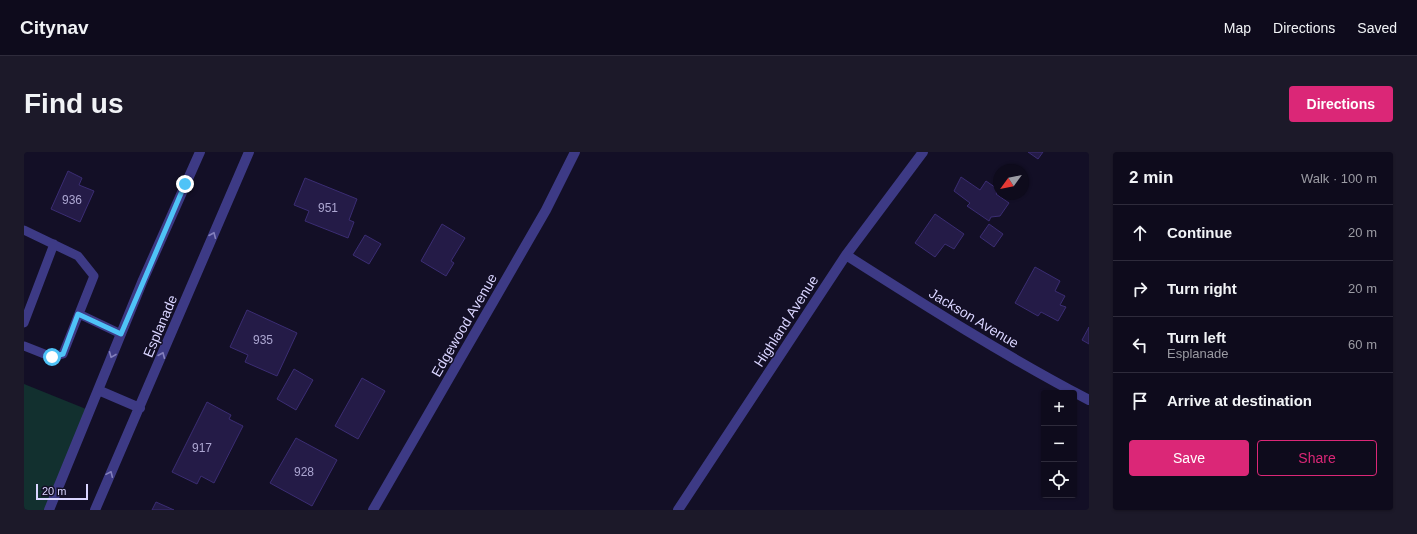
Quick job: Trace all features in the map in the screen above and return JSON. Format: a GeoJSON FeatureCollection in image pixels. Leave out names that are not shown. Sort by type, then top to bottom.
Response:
{"type":"FeatureCollection","features":[{"type":"Feature","properties":{"kind":"street"},"geometry":{"type":"LineString","coordinates":[[49,510],[121,334],[200,152]]}},
{"type":"Feature","properties":{"kind":"street","name":"Esplanade"},"geometry":{"type":"LineString","coordinates":[[95,510],[249,152]]}},
{"type":"Feature","properties":{"kind":"street","name":"Edgewood Avenue"},"geometry":{"type":"LineString","coordinates":[[373,510],[546,210],[575,152]]}},
{"type":"Feature","properties":{"kind":"street","name":"Highland Avenue"},"geometry":{"type":"LineString","coordinates":[[678,510],[846,255],[923,152]]}},
{"type":"Feature","properties":{"kind":"street","name":"Jackson Avenue"},"geometry":{"type":"LineString","coordinates":[[846,255],[985,342],[1041,375],[1089,400]]}},
{"type":"Feature","properties":{"kind":"street"},"geometry":{"type":"LineString","coordinates":[[98,390],[140,408]]}},
{"type":"Feature","properties":{"kind":"lane"},"geometry":{"type":"LineString","coordinates":[[24,230],[78,256],[94,276],[63,354],[52,357],[24,346]]}},
{"type":"Feature","properties":{"kind":"lane"},"geometry":{"type":"LineString","coordinates":[[24,323],[54,244]]}},
{"type":"Feature","properties":{"kind":"lane"},"geometry":{"type":"LineString","coordinates":[[78,314],[121,334]]}},
{"type":"Feature","properties":{"kind":"green space"},"geometry":{"type":"Polygon","coordinates":[[[24,384],[86,409],[45,510],[24,510],[24,384]]]}},
{"type":"Feature","properties":{"kind":"building"},"geometry":{"type":"Polygon","coordinates":[[[1028,152],[1043,152],[1038,159],[1028,152]]]}},
{"type":"Feature","properties":{"kind":"building"},"geometry":{"type":"Polygon","coordinates":[[[68,171],[82,178],[79,185],[94,191],[80,222],[51,209],[68,171]]]}},
{"type":"Feature","properties":{"kind":"building"},"geometry":{"type":"Polygon","coordinates":[[[961,177],[980,190],[986,181],[993,186],[993,200],[1005,200],[1009,203],[1000,216],[991,217],[989,221],[967,206],[970,203],[954,191],[961,177]]]}},
{"type":"Feature","properties":{"kind":"building"},"geometry":{"type":"Polygon","coordinates":[[[305,178],[357,199],[349,220],[354,222],[348,238],[305,221],[309,211],[294,205],[305,178]]]}},
{"type":"Feature","properties":{"kind":"building"},"geometry":{"type":"Polygon","coordinates":[[[935,214],[964,234],[954,249],[945,244],[935,257],[915,243],[935,214]]]}},
{"type":"Feature","properties":{"kind":"building"},"geometry":{"type":"Polygon","coordinates":[[[442,224],[465,238],[451,261],[454,263],[446,276],[421,261],[442,224]]]}},
{"type":"Feature","properties":{"kind":"building"},"geometry":{"type":"Polygon","coordinates":[[[989,224],[1003,234],[994,247],[980,237],[989,224]]]}},
{"type":"Feature","properties":{"kind":"building"},"geometry":{"type":"Polygon","coordinates":[[[365,235],[381,244],[369,264],[353,255],[365,235]]]}},
{"type":"Feature","properties":{"kind":"building"},"geometry":{"type":"Polygon","coordinates":[[[1035,267],[1060,281],[1055,291],[1065,296],[1060,305],[1066,307],[1058,321],[1041,312],[1038,316],[1015,303],[1035,267]]]}},
{"type":"Feature","properties":{"kind":"building"},"geometry":{"type":"Polygon","coordinates":[[[247,310],[297,333],[277,376],[245,362],[248,355],[230,347],[247,310]]]}},
{"type":"Feature","properties":{"kind":"building"},"geometry":{"type":"Polygon","coordinates":[[[1089,327],[1089,344],[1082,340],[1089,327]]]}},
{"type":"Feature","properties":{"kind":"building"},"geometry":{"type":"Polygon","coordinates":[[[294,369],[313,380],[296,410],[277,399],[294,369]]]}},
{"type":"Feature","properties":{"kind":"building"},"geometry":{"type":"Polygon","coordinates":[[[362,378],[385,391],[358,439],[335,426],[362,378]]]}},
{"type":"Feature","properties":{"kind":"building"},"geometry":{"type":"Polygon","coordinates":[[[207,402],[231,415],[229,419],[243,426],[214,483],[201,476],[197,484],[172,472],[207,402]]]}},
{"type":"Feature","properties":{"kind":"building"},"geometry":{"type":"Polygon","coordinates":[[[296,438],[337,460],[312,506],[270,483],[296,438]]]}},
{"type":"Feature","properties":{"kind":"building"},"geometry":{"type":"Polygon","coordinates":[[[156,502],[174,510],[152,510],[156,502]]]}},
{"type":"Feature","properties":{"kind":"route"},"geometry":{"type":"LineString","coordinates":[[52,357],[63,354],[78,314],[121,334],[185,184]]}}]}
